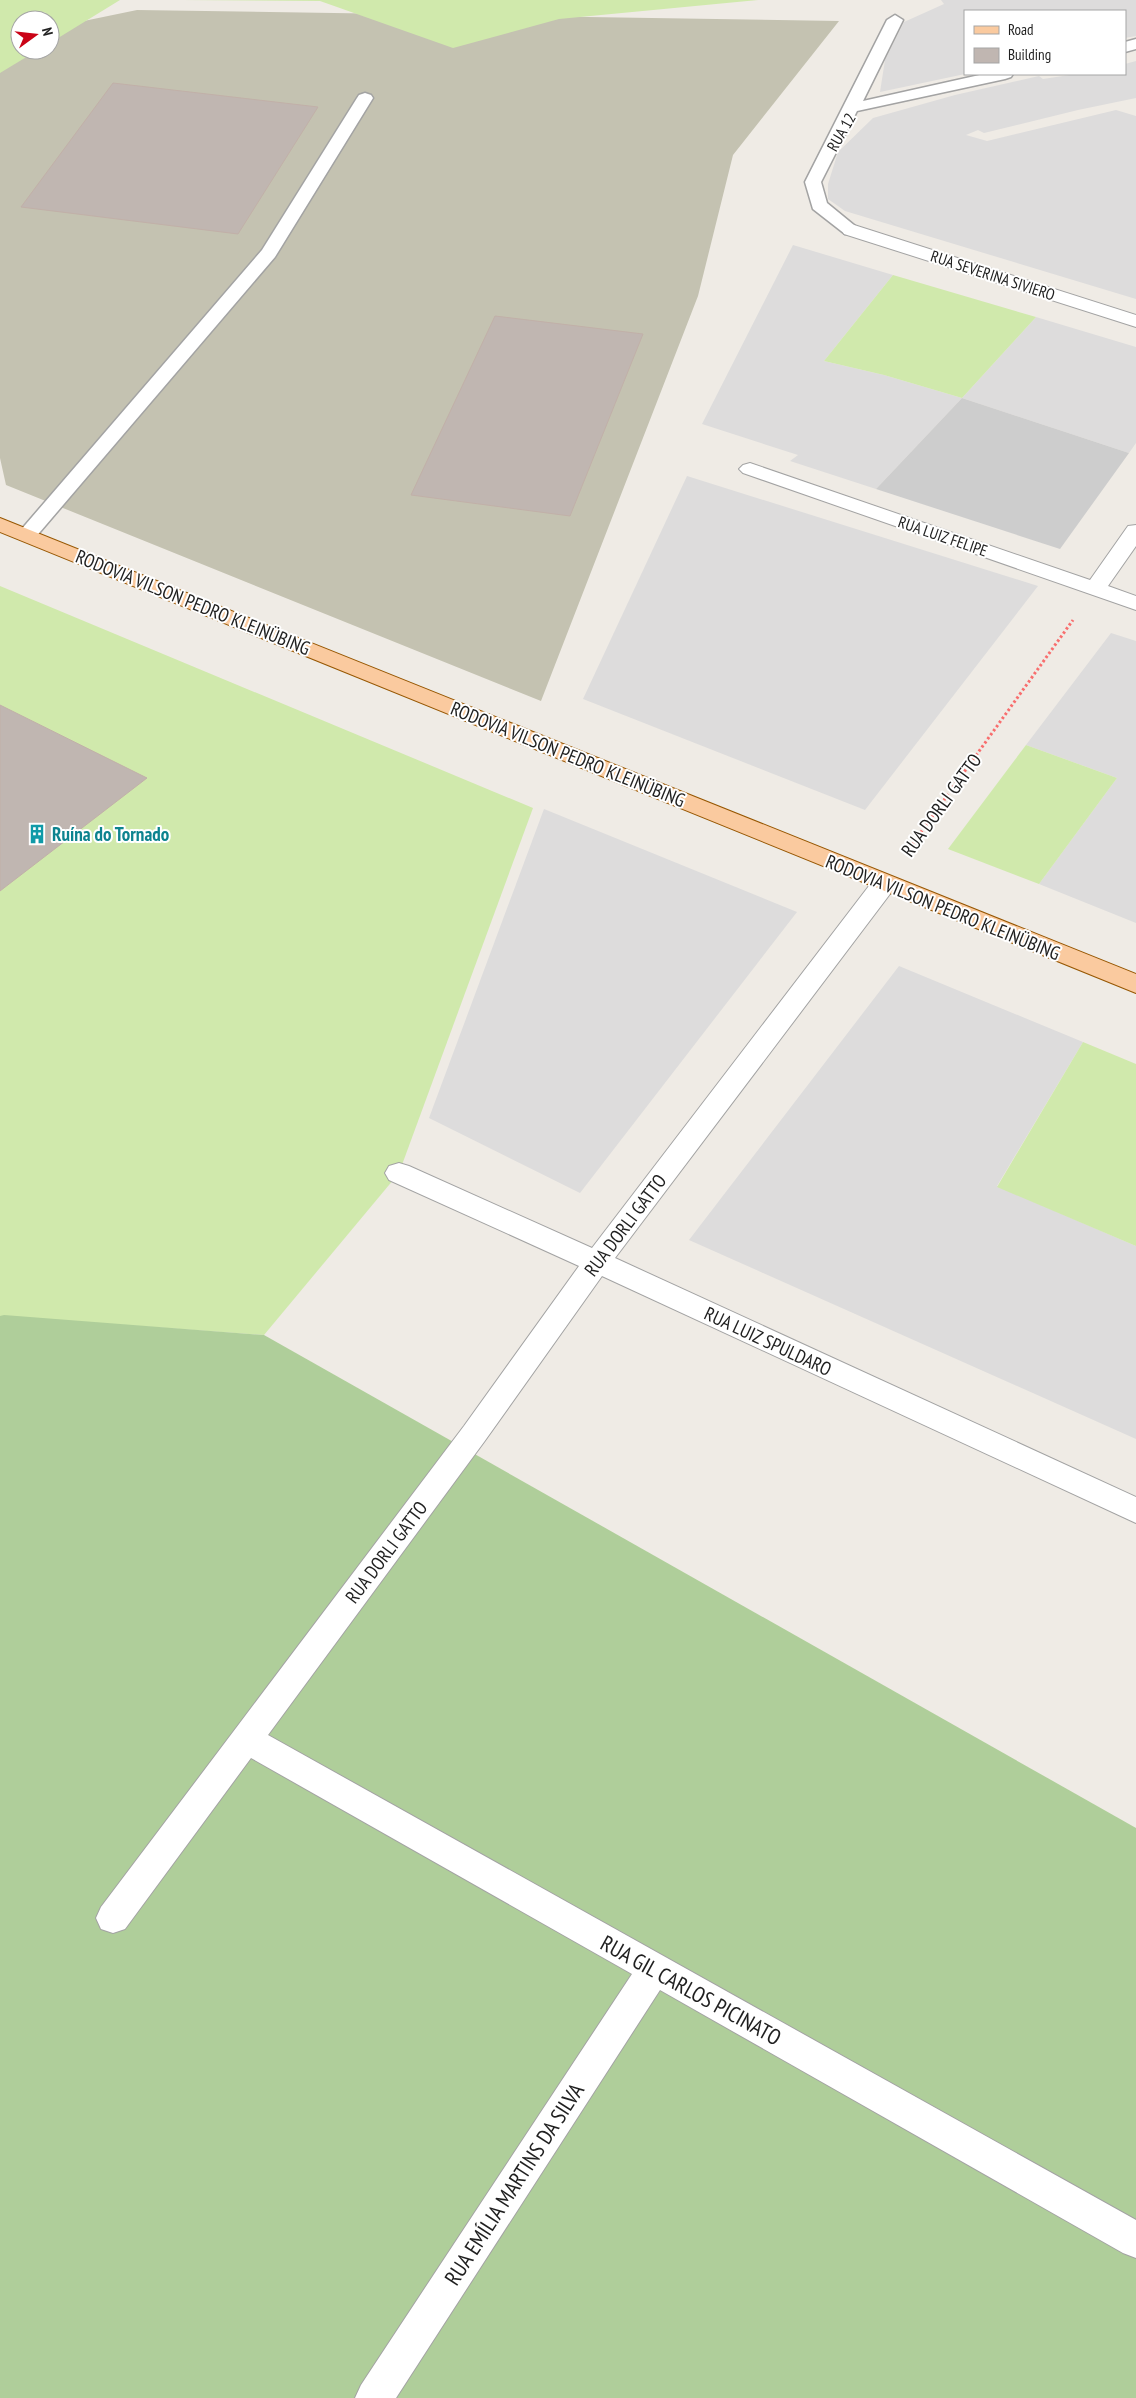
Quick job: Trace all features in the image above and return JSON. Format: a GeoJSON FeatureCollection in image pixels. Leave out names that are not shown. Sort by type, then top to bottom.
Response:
{"type":"FeatureCollection","features":[{"type":"Feature","properties":{"kind":"main road","name":"RODOVIA VILSON PEDRO KLEINÜBING"},"geometry":{"type":"LineString","coordinates":[[0,524],[884,884],[1136,984]]}},
{"type":"Feature","properties":{"kind":"street","name":"RUA SEVERINA SIVIERO"},"geometry":{"type":"LineString","coordinates":[[851,230],[1136,321]]}},
{"type":"Feature","properties":{"kind":"street","name":"RUA LUIZ FELIPE"},"geometry":{"type":"LineString","coordinates":[[750,469],[1136,603]]}},
{"type":"Feature","properties":{"kind":"street"},"geometry":{"type":"LineString","coordinates":[[1095,589],[1136,531]]}},
{"type":"Feature","properties":{"kind":"street","name":"RUA DORLI GATTO"},"geometry":{"type":"LineString","coordinates":[[113,1918],[474,1434],[597,1262],[884,884]]}},
{"type":"Feature","properties":{"kind":"street","name":"RUA LUIZ SPULDARO"},"geometry":{"type":"LineString","coordinates":[[399,1174],[597,1262],[1136,1511]]}},
{"type":"Feature","properties":{"kind":"street","name":"RUA GIL CARLOS PICINATO"},"geometry":{"type":"LineString","coordinates":[[246,1739],[1136,2240]]}},
{"type":"Feature","properties":{"kind":"street","name":"RUA EMÍLIA MARTINS DA SILVA"},"geometry":{"type":"LineString","coordinates":[[374,2398],[654,1970]]}},
{"type":"Feature","properties":{"kind":"lane"},"geometry":{"type":"LineString","coordinates":[[852,108],[895,20]]}},
{"type":"Feature","properties":{"kind":"lane","name":"RUA 12"},"geometry":{"type":"LineString","coordinates":[[851,230],[819,205],[813,182],[852,108],[1000,75]]}},
{"type":"Feature","properties":{"kind":"lane"},"geometry":{"type":"LineString","coordinates":[[27,535],[269,253],[365,98]]}},
{"type":"Feature","properties":{"kind":"path","name":"RUA DORLI GATTO"},"geometry":{"type":"LineString","coordinates":[[884,884],[1095,589]]}},
{"type":"Feature","properties":{"kind":"shaded area"},"geometry":{"type":"Polygon","coordinates":[[[941,0],[1136,0],[1136,36],[1126,38],[1126,10],[964,10],[964,74],[880,92],[885,60],[904,22],[944,4],[941,0]]]}},
{"type":"Feature","properties":{"kind":"shaded area"},"geometry":{"type":"Polygon","coordinates":[[[137,10],[839,21],[733,155],[698,296],[541,701],[6,485],[0,458],[0,39],[10,44],[10,60],[60,60],[60,26],[137,10]]]}},
{"type":"Feature","properties":{"kind":"shaded area"},"geometry":{"type":"Polygon","coordinates":[[[1136,61],[1136,98],[984,133],[978,130],[966,135],[987,141],[1116,110],[1136,116],[1136,299],[845,211],[828,199],[828,184],[838,152],[873,118],[955,95],[1039,76],[1043,79],[1069,75],[1126,75],[1126,64],[1136,61]]]}},
{"type":"Feature","properties":{"kind":"shaded area"},"geometry":{"type":"Polygon","coordinates":[[[793,245],[893,275],[824,361],[884,375],[962,398],[876,489],[790,461],[798,455],[702,424],[793,245]]]}},
{"type":"Feature","properties":{"kind":"shaded area"},"geometry":{"type":"Polygon","coordinates":[[[1036,317],[1136,347],[1136,443],[1129,453],[962,398],[1036,317]]]}},
{"type":"Feature","properties":{"kind":"shaded area"},"geometry":{"type":"Polygon","coordinates":[[[962,398],[1129,453],[1060,549],[876,489],[962,398]]]}},
{"type":"Feature","properties":{"kind":"shaded area"},"geometry":{"type":"Polygon","coordinates":[[[687,476],[1038,586],[865,810],[583,699],[687,476]]]}},
{"type":"Feature","properties":{"kind":"shaded area"},"geometry":{"type":"Polygon","coordinates":[[[1111,633],[1136,641],[1136,923],[1039,884],[1117,778],[1026,745],[1111,633]]]}},
{"type":"Feature","properties":{"kind":"shaded area"},"geometry":{"type":"Polygon","coordinates":[[[544,809],[797,912],[580,1193],[429,1118],[544,809]]]}},
{"type":"Feature","properties":{"kind":"shaded area"},"geometry":{"type":"Polygon","coordinates":[[[899,966],[1083,1042],[997,1186],[1136,1246],[1136,1439],[689,1240],[899,966]]]}},
{"type":"Feature","properties":{"kind":"green space"},"geometry":{"type":"Polygon","coordinates":[[[0,0],[120,0],[60,37],[60,10],[10,10],[10,60],[21,60],[0,73],[0,0]]]}},
{"type":"Feature","properties":{"kind":"green space"},"geometry":{"type":"Polygon","coordinates":[[[182,0],[758,0],[559,19],[453,48],[320,1],[182,0]]]}},
{"type":"Feature","properties":{"kind":"green space"},"geometry":{"type":"Polygon","coordinates":[[[893,275],[1036,317],[962,398],[884,375],[824,361],[893,275]]]}},
{"type":"Feature","properties":{"kind":"green space"},"geometry":{"type":"Polygon","coordinates":[[[0,586],[533,808],[399,1173],[264,1335],[0,1316],[0,586]]]}},
{"type":"Feature","properties":{"kind":"green space"},"geometry":{"type":"Polygon","coordinates":[[[1026,745],[1117,778],[1039,884],[948,849],[1026,745]]]}},
{"type":"Feature","properties":{"kind":"green space"},"geometry":{"type":"Polygon","coordinates":[[[1083,1042],[1136,1064],[1136,1246],[997,1187],[1083,1042]]]}},
{"type":"Feature","properties":{"kind":"green space"},"geometry":{"type":"Polygon","coordinates":[[[0,1316],[264,1335],[1136,1828],[1136,2398],[0,2398],[0,1316]]]}},
{"type":"Feature","properties":{"kind":"building"},"geometry":{"type":"Polygon","coordinates":[[[113,83],[318,107],[238,234],[21,207],[113,83]]]}},
{"type":"Feature","properties":{"kind":"building"},"geometry":{"type":"Polygon","coordinates":[[[495,316],[643,334],[570,516],[411,495],[495,316]]]}},
{"type":"Feature","properties":{"kind":"building","name":"Ruína do Tornado"},"geometry":{"type":"Polygon","coordinates":[[[0,705],[147,778],[0,891],[0,705]]]}},
{"type":"Feature","properties":{"kind":"place","name":"Ruína do Tornado"},"geometry":{"type":"Point","coordinates":[37,834]}}]}
